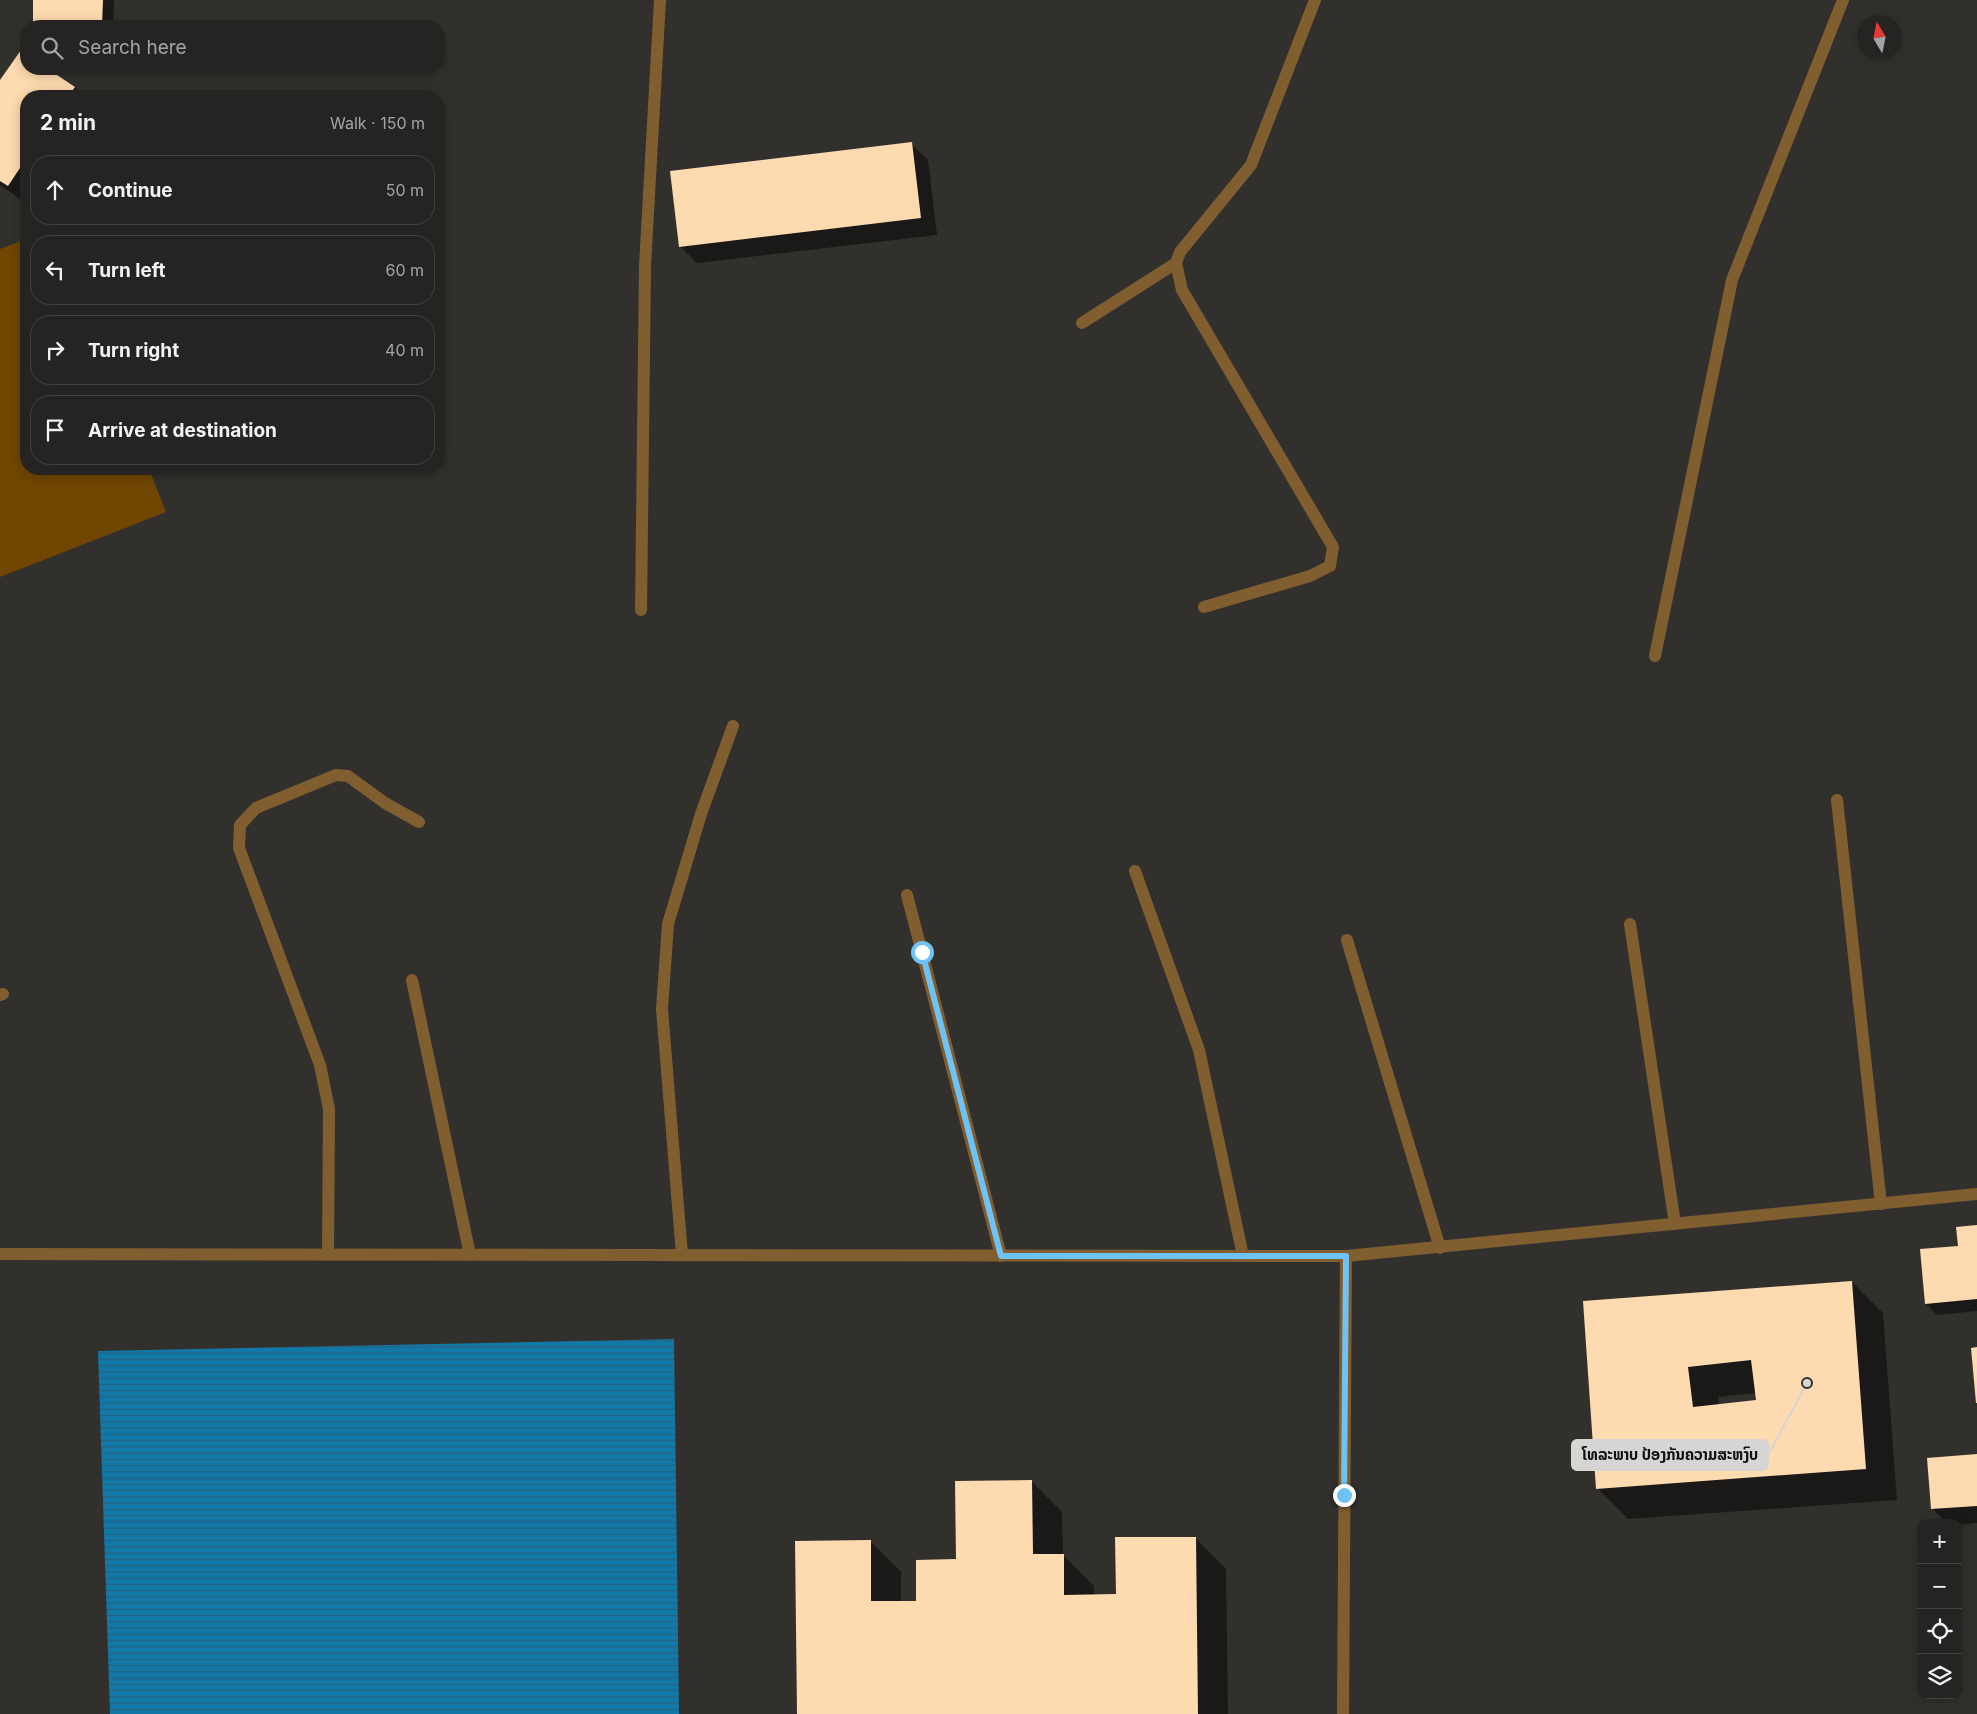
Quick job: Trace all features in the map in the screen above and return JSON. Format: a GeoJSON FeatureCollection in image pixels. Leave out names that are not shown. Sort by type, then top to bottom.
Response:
{"type":"FeatureCollection","features":[{"type":"Feature","properties":{"kind":"street"},"geometry":{"type":"LineString","coordinates":[[641,610],[645,266],[660,0]]}},
{"type":"Feature","properties":{"kind":"street"},"geometry":{"type":"LineString","coordinates":[[1204,607],[1310,576],[1330,566],[1333,547],[1182,290],[1176,264],[1180,252],[1252,165],[1315,0]]}},
{"type":"Feature","properties":{"kind":"street"},"geometry":{"type":"LineString","coordinates":[[1655,656],[1732,280],[1843,0]]}},
{"type":"Feature","properties":{"kind":"street"},"geometry":{"type":"LineString","coordinates":[[1082,323],[1176,264]]}},
{"type":"Feature","properties":{"kind":"street"},"geometry":{"type":"LineString","coordinates":[[682,1255],[662,1008],[668,924],[701,814],[733,726]]}},
{"type":"Feature","properties":{"kind":"street"},"geometry":{"type":"LineString","coordinates":[[328,1255],[329,1109],[320,1065],[239,848],[240,825],[256,808],[336,775],[348,776],[385,803],[419,822]]}},
{"type":"Feature","properties":{"kind":"street"},"geometry":{"type":"LineString","coordinates":[[1837,800],[1881,1204]]}},
{"type":"Feature","properties":{"kind":"street"},"geometry":{"type":"LineString","coordinates":[[1135,871],[1199,1050],[1243,1256]]}},
{"type":"Feature","properties":{"kind":"street"},"geometry":{"type":"LineString","coordinates":[[907,895],[1001,1256]]}},
{"type":"Feature","properties":{"kind":"street"},"geometry":{"type":"LineString","coordinates":[[1630,924],[1675,1224]]}},
{"type":"Feature","properties":{"kind":"street"},"geometry":{"type":"LineString","coordinates":[[1347,940],[1440,1248]]}},
{"type":"Feature","properties":{"kind":"street"},"geometry":{"type":"LineString","coordinates":[[412,980],[470,1255]]}},
{"type":"Feature","properties":{"kind":"street"},"geometry":{"type":"LineString","coordinates":[[0,1254],[1346,1256],[1977,1194]]}},
{"type":"Feature","properties":{"kind":"street"},"geometry":{"type":"LineString","coordinates":[[1343,1714],[1346,1256]]}},
{"type":"Feature","properties":{"kind":"shaded area"},"geometry":{"type":"Polygon","coordinates":[[[20,241],[20,475],[151,475],[166,512],[0,577],[0,249],[20,241]]]}},
{"type":"Feature","properties":{"kind":"water"},"geometry":{"type":"Polygon","coordinates":[[[674,1339],[679,1714],[110,1714],[98,1351],[674,1339]]]}},
{"type":"Feature","properties":{"kind":"building"},"geometry":{"type":"Polygon","coordinates":[[[33,0],[103,0],[102,20],[33,20],[33,0]]]}},
{"type":"Feature","properties":{"kind":"building"},"geometry":{"type":"Polygon","coordinates":[[[20,51],[20,75],[57,75],[75,87],[73,90],[20,90],[20,168],[8,186],[0,181],[0,80],[20,51]]]}},
{"type":"Feature","properties":{"kind":"building"},"geometry":{"type":"Polygon","coordinates":[[[912,142],[921,218],[679,247],[670,171],[912,142]]]}},
{"type":"Feature","properties":{"kind":"building"},"geometry":{"type":"Polygon","coordinates":[[[1977,1225],[1977,1299],[1925,1304],[1920,1249],[1958,1246],[1956,1227],[1977,1225]]]}},
{"type":"Feature","properties":{"kind":"building"},"geometry":{"type":"Polygon","coordinates":[[[1852,1281],[1866,1469],[1596,1489],[1583,1301],[1852,1281]],[[1751,1360],[1688,1367],[1693,1407],[1756,1400],[1751,1360]]]}},
{"type":"Feature","properties":{"kind":"building"},"geometry":{"type":"Polygon","coordinates":[[[1977,1347],[1977,1403],[1976,1403],[1971,1348],[1977,1347]]]}},
{"type":"Feature","properties":{"kind":"building"},"geometry":{"type":"Polygon","coordinates":[[[1977,1454],[1977,1506],[1931,1509],[1927,1458],[1977,1454]]]}},
{"type":"Feature","properties":{"kind":"building"},"geometry":{"type":"Polygon","coordinates":[[[1032,1480],[1033,1554],[1064,1554],[1064,1595],[1116,1594],[1115,1537],[1196,1537],[1198,1714],[797,1714],[795,1541],[871,1540],[871,1601],[916,1601],[916,1560],[956,1559],[955,1481],[1032,1480]]]}},
{"type":"Feature","properties":{"kind":"place","name":"ໂທລະພາບ ປ້ອງກັນຄວາມສະຫງົບ"},"geometry":{"type":"Point","coordinates":[1807,1383]}},
{"type":"Feature","properties":{"kind":"route"},"geometry":{"type":"LineString","coordinates":[[922,952],[1001,1256],[1346,1256],[1344,1495]]}}]}
